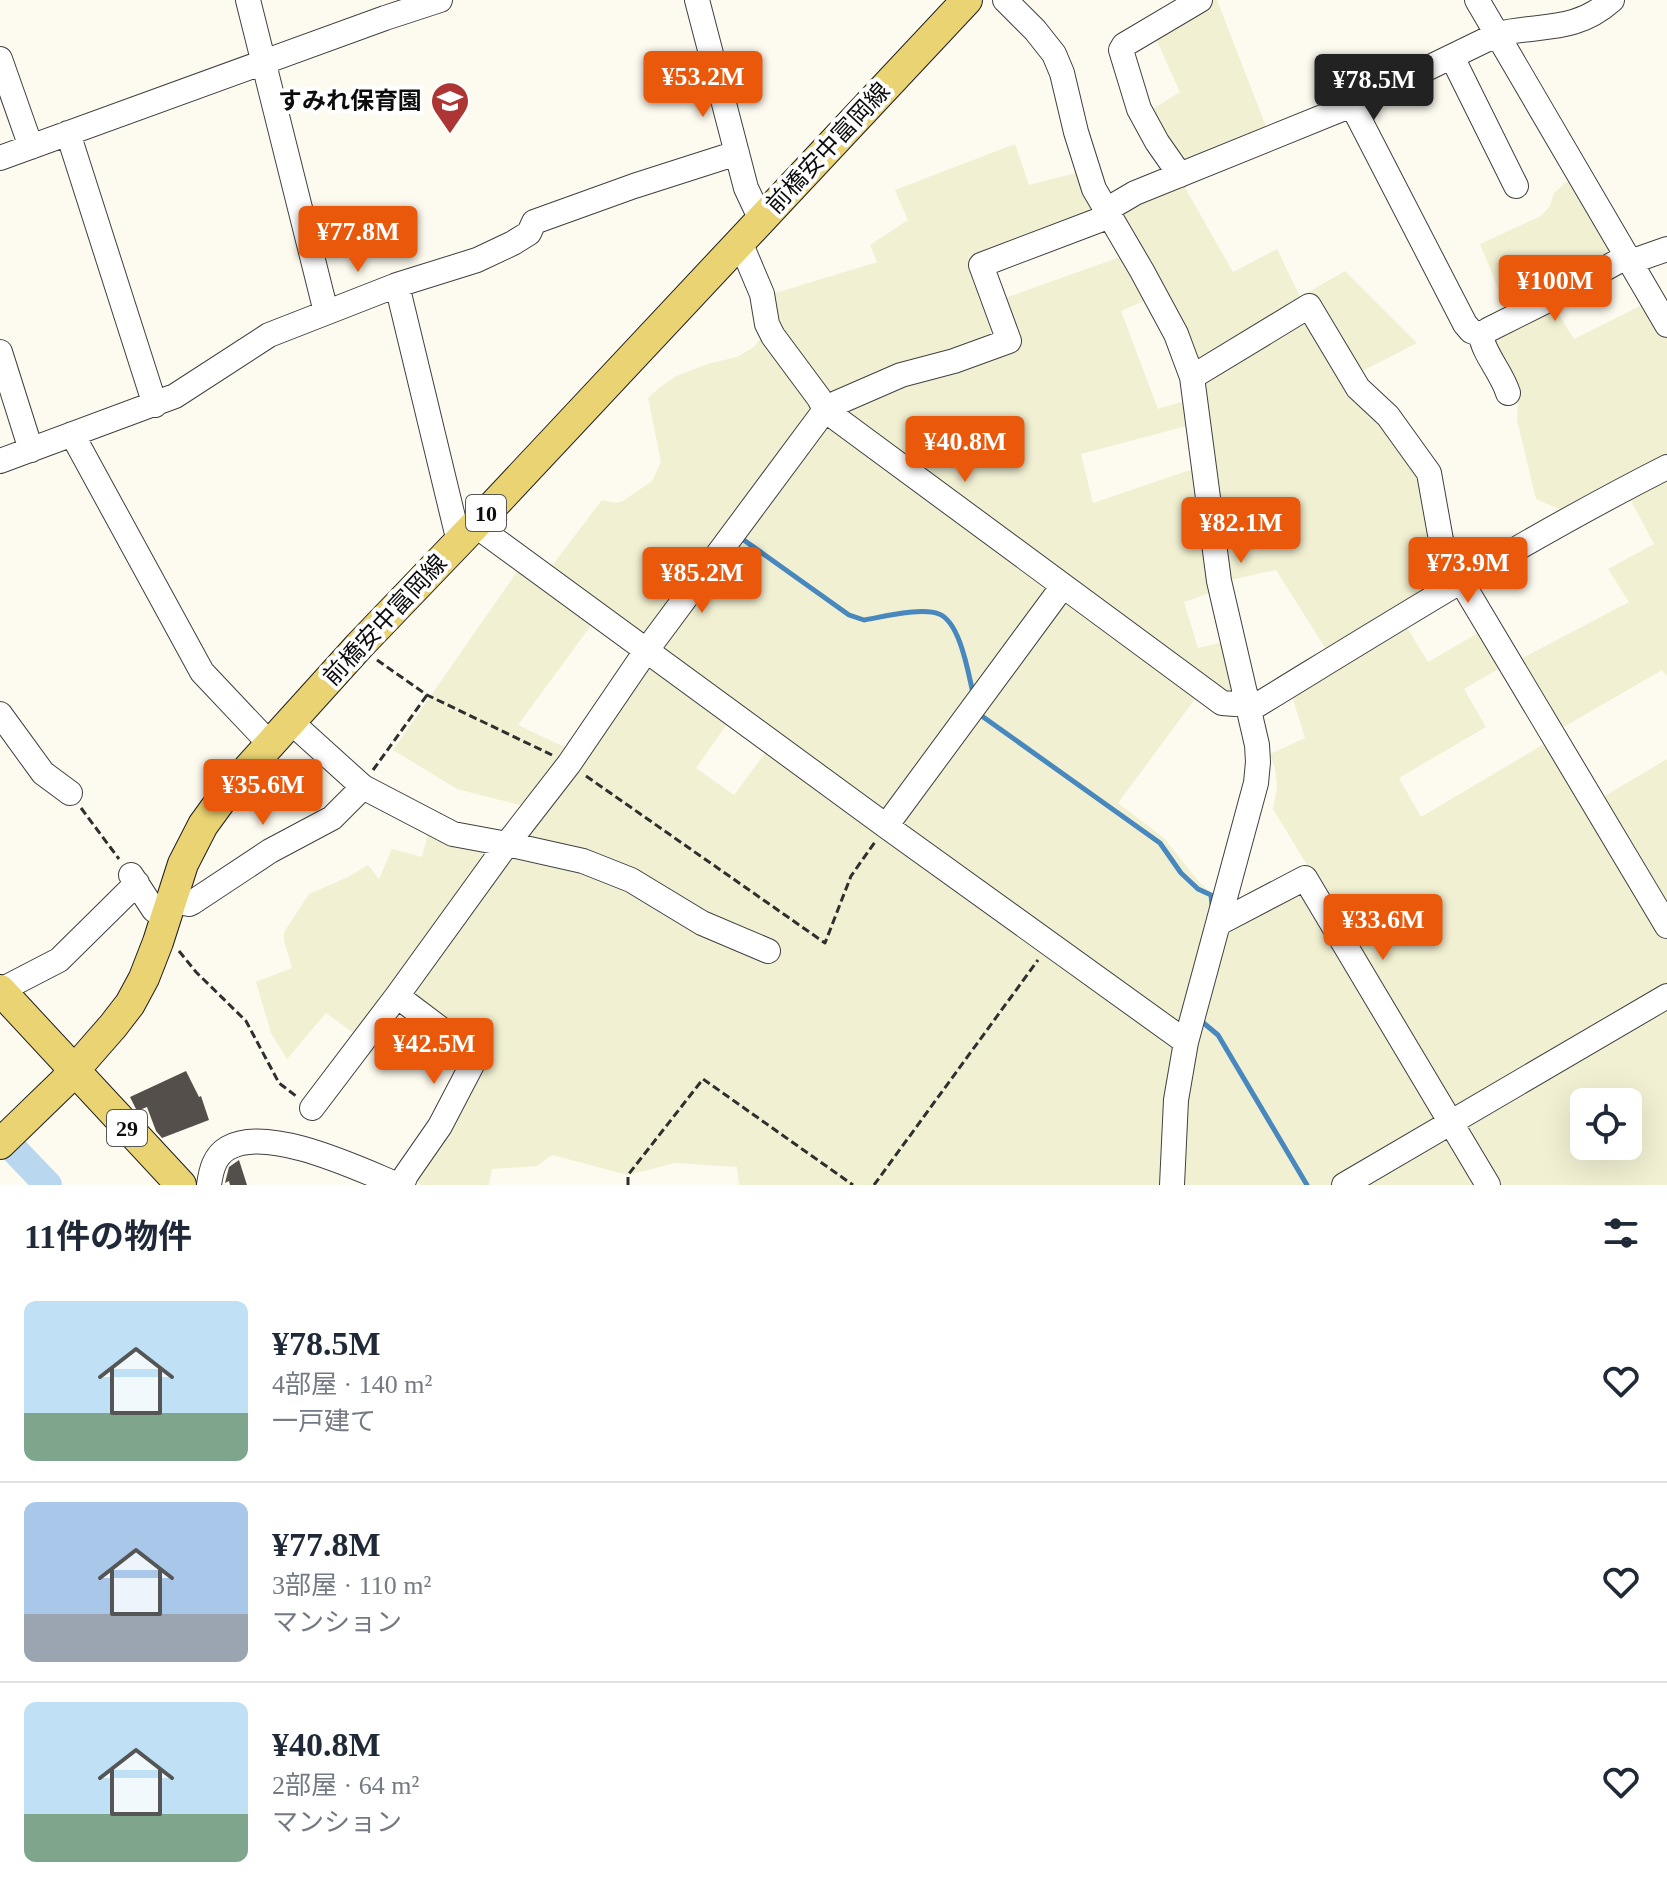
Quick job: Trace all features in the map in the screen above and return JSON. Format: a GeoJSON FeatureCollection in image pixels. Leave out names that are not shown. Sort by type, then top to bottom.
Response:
{"type":"FeatureCollection","features":[{"type":"Feature","properties":{"kind":"main road","name":"前橋安中富岡線"},"geometry":{"type":"LineString","coordinates":[[0,1144],[68,1076],[130,1004],[169,921],[183,864],[203,825],[227,792],[359,646],[967,0]]}},
{"type":"Feature","properties":{"kind":"main road"},"geometry":{"type":"LineString","coordinates":[[0,990],[68,1076]]}},
{"type":"Feature","properties":{"kind":"main road","name":"29"},"geometry":{"type":"LineString","coordinates":[[68,1076],[181,1185]]}},
{"type":"Feature","properties":{"kind":"street"},"geometry":{"type":"LineString","coordinates":[[248,0],[326,312]]}},
{"type":"Feature","properties":{"kind":"street"},"geometry":{"type":"LineString","coordinates":[[0,158],[440,0]]}},
{"type":"Feature","properties":{"kind":"street"},"geometry":{"type":"LineString","coordinates":[[697,0],[746,188],[761,220]]}},
{"type":"Feature","properties":{"kind":"street"},"geometry":{"type":"LineString","coordinates":[[1005,0],[1054,54],[1094,189],[1176,334],[1192,377],[1219,581],[1257,745],[1256,783],[1186,1042],[1176,1100],[1172,1185]]}},
{"type":"Feature","properties":{"kind":"street"},"geometry":{"type":"LineString","coordinates":[[1180,175],[1139,109],[1121,50],[1124,45],[1200,0]]}},
{"type":"Feature","properties":{"kind":"street"},"geometry":{"type":"LineString","coordinates":[[1477,0],[1667,325]]}},
{"type":"Feature","properties":{"kind":"street"},"geometry":{"type":"LineString","coordinates":[[312,1108],[569,764],[646,651],[825,410],[901,375],[954,361],[1009,341],[981,265],[1108,213],[1135,193],[1352,105],[1498,34],[1568,24],[1603,8],[1612,0]]}},
{"type":"Feature","properties":{"kind":"street"},"geometry":{"type":"LineString","coordinates":[[1452,57],[1516,186]]}},
{"type":"Feature","properties":{"kind":"street"},"geometry":{"type":"LineString","coordinates":[[0,59],[31,147]]}},
{"type":"Feature","properties":{"kind":"street"},"geometry":{"type":"LineString","coordinates":[[1352,105],[1465,324],[1481,335]]}},
{"type":"Feature","properties":{"kind":"street"},"geometry":{"type":"LineString","coordinates":[[68,133],[155,405]]}},
{"type":"Feature","properties":{"kind":"street"},"geometry":{"type":"LineString","coordinates":[[0,461],[155,405],[175,396],[269,335],[397,285],[477,260],[529,233],[534,222],[737,153]]}},
{"type":"Feature","properties":{"kind":"street"},"geometry":{"type":"LineString","coordinates":[[740,242],[762,294],[767,324],[773,336],[825,410],[1222,703],[1248,703],[1569,518],[1667,467]]}},
{"type":"Feature","properties":{"kind":"street"},"geometry":{"type":"LineString","coordinates":[[1481,335],[1628,259],[1667,249]]}},
{"type":"Feature","properties":{"kind":"street"},"geometry":{"type":"LineString","coordinates":[[397,285],[467,533],[646,651],[1186,1042]]}},
{"type":"Feature","properties":{"kind":"street"},"geometry":{"type":"LineString","coordinates":[[1192,377],[1309,306],[1358,388],[1388,416],[1429,473],[1441,540],[1461,581],[1667,926]]}},
{"type":"Feature","properties":{"kind":"street"},"geometry":{"type":"LineString","coordinates":[[1481,335],[1482,343],[1503,378],[1508,393]]}},
{"type":"Feature","properties":{"kind":"street"},"geometry":{"type":"LineString","coordinates":[[0,352],[31,450]]}},
{"type":"Feature","properties":{"kind":"street"},"geometry":{"type":"LineString","coordinates":[[72,434],[202,672],[270,744]]}},
{"type":"Feature","properties":{"kind":"street"},"geometry":{"type":"LineString","coordinates":[[886,826],[1063,586]]}},
{"type":"Feature","properties":{"kind":"street"},"geometry":{"type":"LineString","coordinates":[[0,714],[43,773],[70,793]]}},
{"type":"Feature","properties":{"kind":"street"},"geometry":{"type":"LineString","coordinates":[[291,722],[363,787],[453,834],[583,861],[631,880],[702,923],[768,951]]}},
{"type":"Feature","properties":{"kind":"street"},"geometry":{"type":"LineString","coordinates":[[0,990],[59,960],[134,879],[154,910],[169,921],[189,904],[270,851],[332,818],[363,787]]}},
{"type":"Feature","properties":{"kind":"street"},"geometry":{"type":"LineString","coordinates":[[1219,923],[1305,878],[1488,1185]]}},
{"type":"Feature","properties":{"kind":"street"},"geometry":{"type":"LineString","coordinates":[[209,1185],[216,1160],[226,1149],[256,1140],[321,1154],[400,1185],[440,1126],[475,1059],[474,1054],[397,996]]}},
{"type":"Feature","properties":{"kind":"street"},"geometry":{"type":"LineString","coordinates":[[1344,1185],[1667,996]]}},
{"type":"Feature","properties":{"kind":"path"},"geometry":{"type":"LineString","coordinates":[[359,646],[427,695],[569,764],[825,943],[851,876],[886,826]]}},
{"type":"Feature","properties":{"kind":"path"},"geometry":{"type":"LineString","coordinates":[[363,787],[427,695]]}},
{"type":"Feature","properties":{"kind":"path"},"geometry":{"type":"LineString","coordinates":[[70,793],[134,879]]}},
{"type":"Feature","properties":{"kind":"path"},"geometry":{"type":"LineString","coordinates":[[169,921],[181,953],[246,1021],[279,1083],[312,1108]]}},
{"type":"Feature","properties":{"kind":"path"},"geometry":{"type":"LineString","coordinates":[[874,1185],[1050,944]]}},
{"type":"Feature","properties":{"kind":"path"},"geometry":{"type":"LineString","coordinates":[[628,1185],[628,1175],[703,1079],[853,1185]]}},
{"type":"Feature","properties":{"kind":"green space"},"geometry":{"type":"Polygon","coordinates":[[[1210,0],[1217,0],[1267,129],[1188,162],[1173,158],[1149,111],[1180,92],[1154,35],[1210,0]]]}},
{"type":"Feature","properties":{"kind":"green space"},"geometry":{"type":"Polygon","coordinates":[[[1015,144],[1029,185],[1080,172],[1099,215],[977,261],[991,303],[1123,256],[1151,298],[1121,311],[1158,409],[1191,399],[1194,424],[1081,454],[1093,503],[1199,467],[1216,591],[1184,602],[1198,648],[1227,641],[1241,697],[1198,695],[1118,803],[1164,838],[1200,883],[1218,899],[1184,1023],[1175,1027],[547,572],[602,500],[623,501],[652,481],[661,462],[648,398],[676,376],[737,357],[754,347],[763,335],[769,295],[877,262],[870,245],[908,220],[895,190],[1015,144]]]}},
{"type":"Feature","properties":{"kind":"green space"},"geometry":{"type":"Polygon","coordinates":[[[1575,177],[1613,246],[1607,262],[1508,313],[1480,244],[1541,216],[1550,206],[1554,193],[1575,177]]]}},
{"type":"Feature","properties":{"kind":"green space"},"geometry":{"type":"Polygon","coordinates":[[[1180,179],[1233,272],[1277,249],[1300,297],[1345,271],[1417,343],[1351,377],[1429,473],[1451,572],[1399,614],[1428,662],[1485,629],[1507,664],[1464,689],[1486,727],[1399,778],[1421,817],[1549,741],[1588,806],[1667,759],[1667,1185],[1179,1185],[1182,1100],[1221,929],[1318,883],[1273,809],[1277,788],[1270,754],[1305,738],[1291,693],[1329,654],[1276,570],[1225,581],[1193,362],[1115,213],[1180,179]]]}},
{"type":"Feature","properties":{"kind":"green space"},"geometry":{"type":"Polygon","coordinates":[[[1551,302],[1574,339],[1646,303],[1667,338],[1667,676],[1662,670],[1555,732],[1515,662],[1629,602],[1608,569],[1654,544],[1621,482],[1565,512],[1536,499],[1517,420],[1518,398],[1491,334],[1551,302]]]}},
{"type":"Feature","properties":{"kind":"green space"},"geometry":{"type":"Polygon","coordinates":[[[521,566],[595,620],[518,725],[579,754],[651,663],[730,720],[696,768],[734,795],[768,749],[1173,1044],[1178,1054],[1170,1185],[739,1185],[737,1167],[675,1163],[628,1175],[552,1155],[537,1166],[492,1169],[489,1185],[422,1185],[409,1180],[485,1056],[396,988],[359,1037],[326,1013],[287,1059],[271,1033],[256,982],[292,968],[284,932],[309,894],[368,865],[379,879],[392,849],[422,857],[430,825],[509,849],[536,809],[457,789],[393,750],[521,566]]]}},
{"type":"Feature","properties":{"kind":"building"},"geometry":{"type":"Polygon","coordinates":[[[186,1071],[201,1096],[209,1120],[162,1138],[147,1107],[137,1111],[130,1097],[186,1071]]]}},
{"type":"Feature","properties":{"kind":"building"},"geometry":{"type":"Polygon","coordinates":[[[239,1160],[247,1185],[225,1183],[229,1167],[239,1160]]]}},
{"type":"Feature","properties":{"kind":"waterway"},"geometry":{"type":"LineString","coordinates":[[741,538],[849,615],[864,620],[902,613],[939,614],[958,637],[973,693]]}},
{"type":"Feature","properties":{"kind":"waterway"},"geometry":{"type":"LineString","coordinates":[[979,714],[1160,843],[1181,873],[1198,889],[1211,895],[1212,905]]}},
{"type":"Feature","properties":{"kind":"waterway"},"geometry":{"type":"LineString","coordinates":[[1200,1020],[1218,1035],[1307,1185]]}},
{"type":"Feature","properties":{"kind":"waterway"},"geometry":{"type":"LineString","coordinates":[[0,1135],[48,1185]]}},
{"type":"Feature","properties":{"kind":"place","name":"すみれ保育園"},"geometry":{"type":"Point","coordinates":[450,135]}}]}
